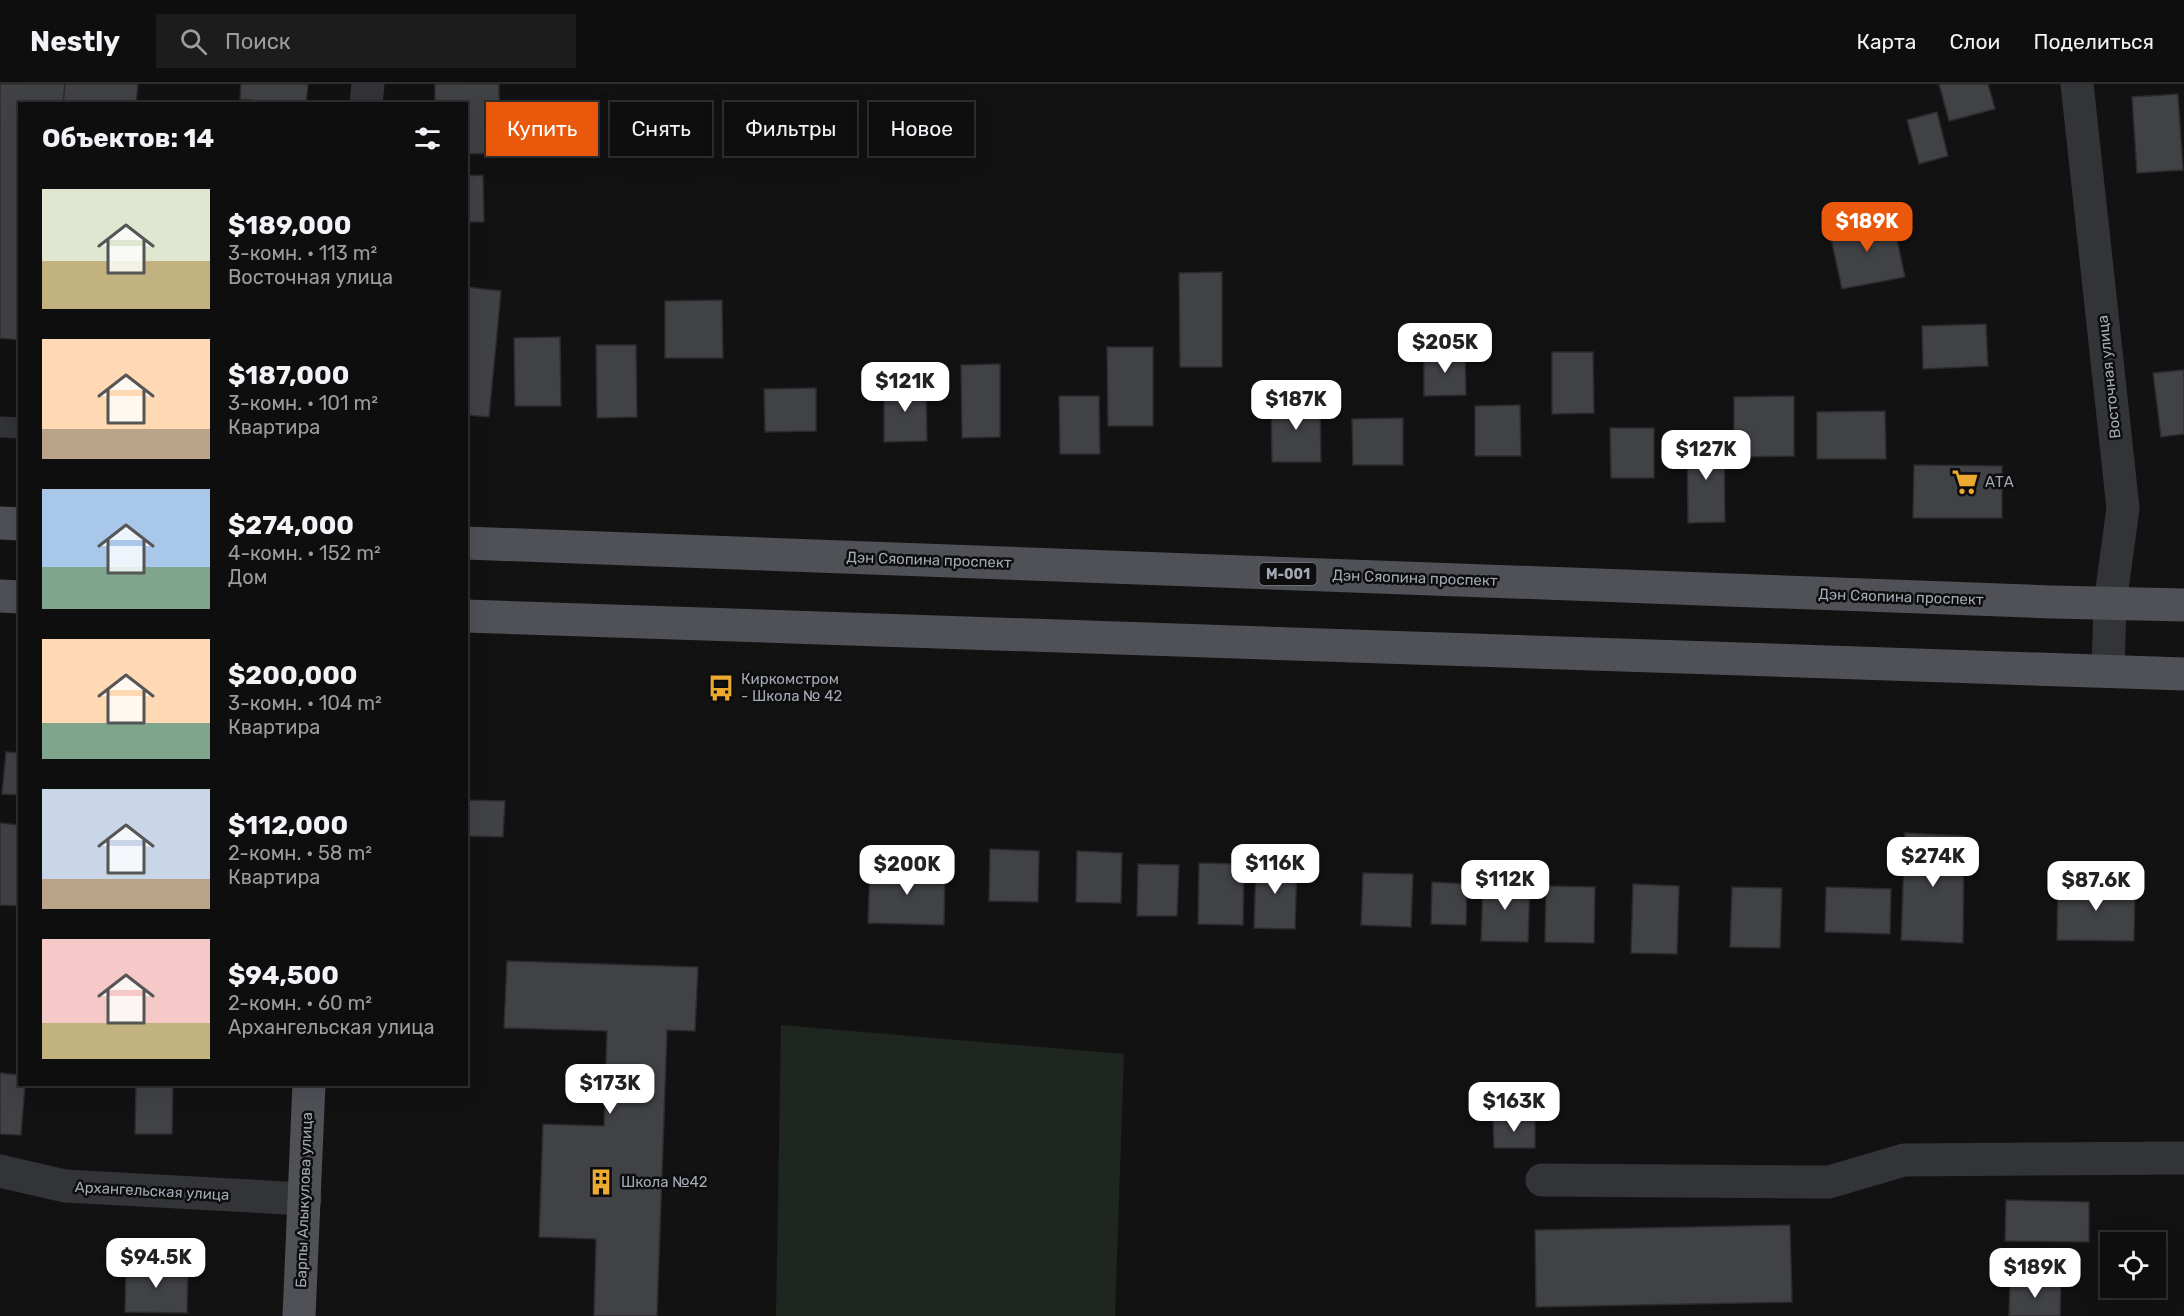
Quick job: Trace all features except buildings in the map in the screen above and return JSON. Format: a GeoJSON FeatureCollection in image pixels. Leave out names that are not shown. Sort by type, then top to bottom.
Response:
{"type":"FeatureCollection","features":[{"type":"Feature","properties":{"kind":"main road"},"geometry":{"type":"LineString","coordinates":[[0,523],[18,524]]}},
{"type":"Feature","properties":{"kind":"main road","name":"Дэн Сяопина проспект"},"geometry":{"type":"LineString","coordinates":[[468,543],[2184,605]]}},
{"type":"Feature","properties":{"kind":"main road"},"geometry":{"type":"LineString","coordinates":[[0,596],[18,597]]}},
{"type":"Feature","properties":{"kind":"main road"},"geometry":{"type":"LineString","coordinates":[[468,616],[2184,674]]}},
{"type":"Feature","properties":{"kind":"main road","name":"Барпы Алыкулова улица"},"geometry":{"type":"LineString","coordinates":[[299,1316],[309,1086]]}},
{"type":"Feature","properties":{"kind":"street"},"geometry":{"type":"LineString","coordinates":[[366,102],[368,84]]}},
{"type":"Feature","properties":{"kind":"street","name":"Восточная улица"},"geometry":{"type":"LineString","coordinates":[[2077,84],[2123,508],[2109,604],[2108,670]]}},
{"type":"Feature","properties":{"kind":"street"},"geometry":{"type":"LineString","coordinates":[[2184,605],[2184,611]]}},
{"type":"Feature","properties":{"kind":"street"},"geometry":{"type":"LineString","coordinates":[[1542,1180],[1829,1182],[1904,1160],[2184,1158]]}},
{"type":"Feature","properties":{"kind":"street","name":"Архангельская улица"},"geometry":{"type":"LineString","coordinates":[[0,1171],[65,1186],[305,1199]]}},
{"type":"Feature","properties":{"kind":"lane"},"geometry":{"type":"LineString","coordinates":[[0,427],[18,428]]}},
{"type":"Feature","properties":{"kind":"shaded area"},"geometry":{"type":"Polygon","coordinates":[[[781,1025],[1124,1054],[1115,1316],[776,1316],[781,1025]]]}},
{"type":"Feature","properties":{"kind":"place","name":"АТА"},"geometry":{"type":"Point","coordinates":[1965,482]}},
{"type":"Feature","properties":{"kind":"place","name":"Киркомстром - Школа № 42"},"geometry":{"type":"Point","coordinates":[721,688]}},
{"type":"Feature","properties":{"kind":"place","name":"Школа №42"},"geometry":{"type":"Point","coordinates":[601,1182]}}]}
